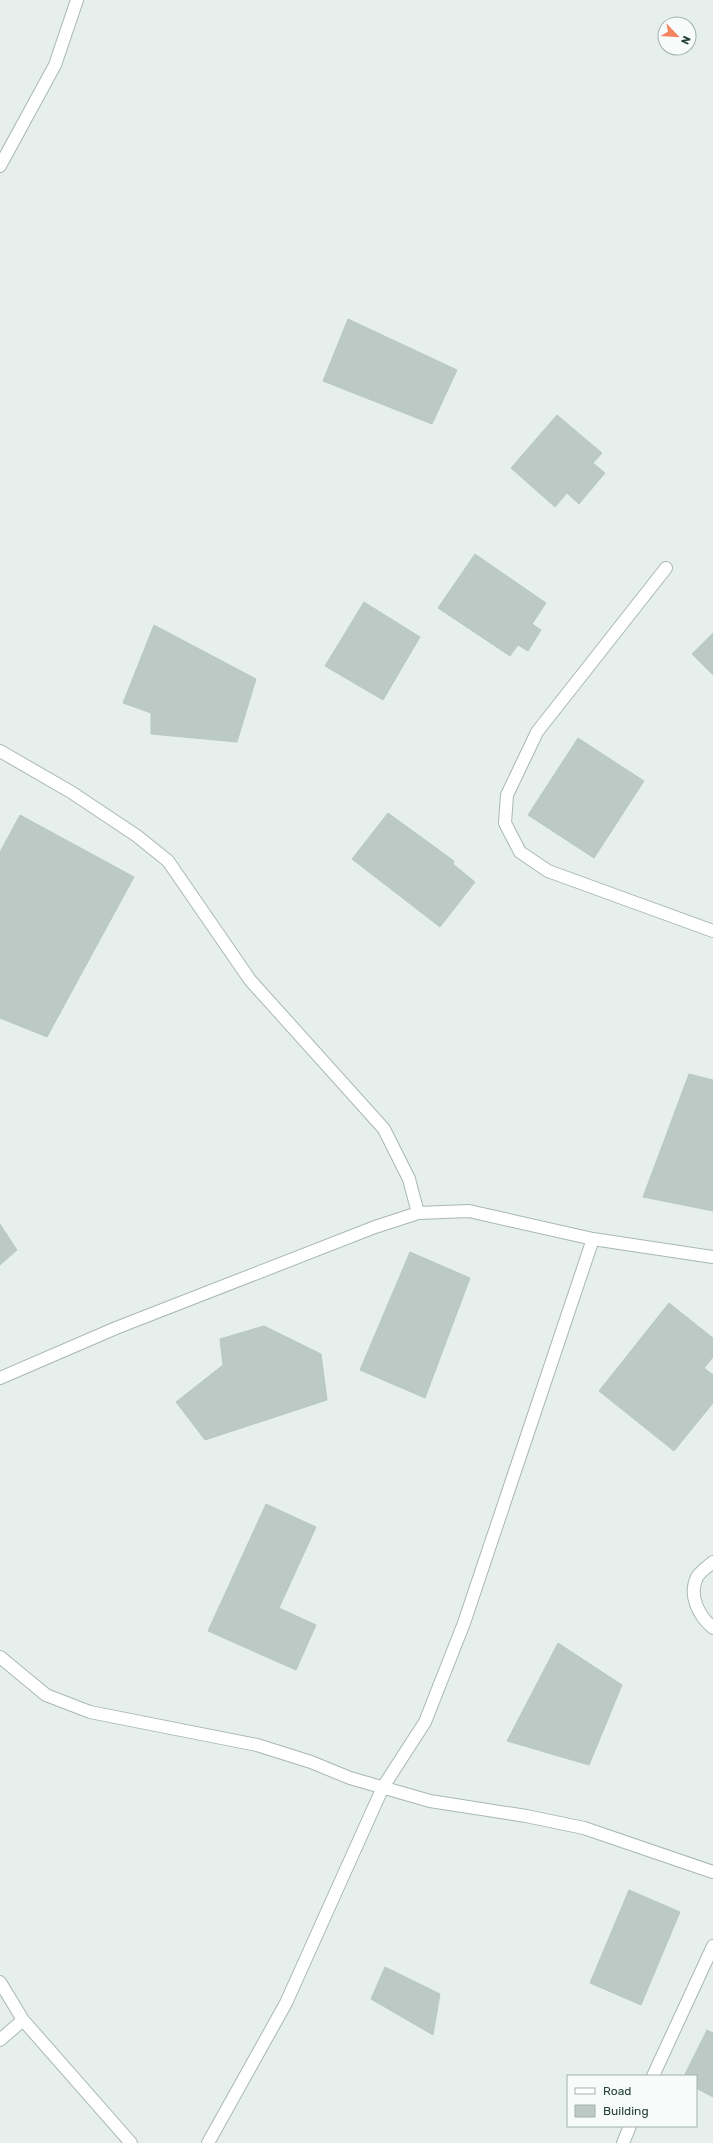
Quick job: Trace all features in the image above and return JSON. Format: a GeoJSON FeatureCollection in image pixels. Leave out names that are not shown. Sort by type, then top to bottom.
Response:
{"type":"FeatureCollection","features":[{"type":"Feature","properties":{"kind":"street"},"geometry":{"type":"LineString","coordinates":[[0,166],[54,65],[77,0]]}},
{"type":"Feature","properties":{"kind":"street"},"geometry":{"type":"LineString","coordinates":[[666,568],[537,732],[507,795],[505,823],[520,852],[548,871],[713,931]]}},
{"type":"Feature","properties":{"kind":"street"},"geometry":{"type":"LineString","coordinates":[[0,751],[71,792],[137,836],[168,861],[250,980],[384,1129],[409,1179],[418,1213]]}},
{"type":"Feature","properties":{"kind":"street"},"geometry":{"type":"LineString","coordinates":[[0,1378],[116,1328],[375,1227],[418,1213],[469,1211],[593,1239],[713,1257]]}},
{"type":"Feature","properties":{"kind":"street"},"geometry":{"type":"LineString","coordinates":[[208,2143],[286,2003],[383,1787],[425,1722],[464,1623],[593,1239]]}},
{"type":"Feature","properties":{"kind":"street"},"geometry":{"type":"LineString","coordinates":[[713,1562],[697,1577],[693,1598],[702,1619],[713,1628]]}},
{"type":"Feature","properties":{"kind":"street"},"geometry":{"type":"LineString","coordinates":[[0,1657],[46,1695],[90,1712],[257,1745],[430,1801],[526,1816],[584,1828],[713,1872]]}},
{"type":"Feature","properties":{"kind":"street"},"geometry":{"type":"LineString","coordinates":[[653,2075],[713,1946]]}},
{"type":"Feature","properties":{"kind":"street"},"geometry":{"type":"LineString","coordinates":[[0,1982],[23,2020],[131,2143]]}},
{"type":"Feature","properties":{"kind":"street"},"geometry":{"type":"LineString","coordinates":[[0,2040],[23,2020]]}},
{"type":"Feature","properties":{"kind":"street"},"geometry":{"type":"LineString","coordinates":[[622,2143],[630,2127]]}},
{"type":"Feature","properties":{"kind":"building"},"geometry":{"type":"Polygon","coordinates":[[[348,319],[457,370],[432,424],[323,381],[348,319]]]}},
{"type":"Feature","properties":{"kind":"building"},"geometry":{"type":"Polygon","coordinates":[[[557,415],[602,453],[593,463],[605,473],[579,504],[567,493],[555,507],[511,468],[557,415]]]}},
{"type":"Feature","properties":{"kind":"building"},"geometry":{"type":"Polygon","coordinates":[[[475,554],[546,603],[532,624],[541,630],[528,651],[518,645],[510,656],[438,608],[475,554]]]}},
{"type":"Feature","properties":{"kind":"building"},"geometry":{"type":"Polygon","coordinates":[[[364,602],[420,637],[383,700],[325,666],[364,602]]]}},
{"type":"Feature","properties":{"kind":"building"},"geometry":{"type":"Polygon","coordinates":[[[154,625],[256,679],[237,742],[151,734],[151,713],[123,703],[154,625]]]}},
{"type":"Feature","properties":{"kind":"building"},"geometry":{"type":"Polygon","coordinates":[[[713,633],[713,675],[692,654],[713,633]]]}},
{"type":"Feature","properties":{"kind":"building"},"geometry":{"type":"Polygon","coordinates":[[[578,738],[644,781],[594,858],[528,815],[578,738]]]}},
{"type":"Feature","properties":{"kind":"building"},"geometry":{"type":"Polygon","coordinates":[[[388,813],[454,861],[453,864],[475,882],[440,927],[352,859],[388,813]]]}},
{"type":"Feature","properties":{"kind":"building"},"geometry":{"type":"Polygon","coordinates":[[[20,815],[134,877],[47,1037],[0,1018],[0,852],[20,815]]]}},
{"type":"Feature","properties":{"kind":"building"},"geometry":{"type":"Polygon","coordinates":[[[689,1074],[713,1080],[713,1211],[643,1197],[689,1074]]]}},
{"type":"Feature","properties":{"kind":"building"},"geometry":{"type":"Polygon","coordinates":[[[0,1224],[17,1250],[0,1265],[0,1224]]]}},
{"type":"Feature","properties":{"kind":"building"},"geometry":{"type":"Polygon","coordinates":[[[410,1252],[470,1278],[425,1398],[360,1370],[410,1252]]]}},
{"type":"Feature","properties":{"kind":"building"},"geometry":{"type":"Polygon","coordinates":[[[669,1303],[713,1338],[713,1357],[704,1368],[713,1375],[713,1403],[674,1451],[599,1391],[669,1303]]]}},
{"type":"Feature","properties":{"kind":"building"},"geometry":{"type":"Polygon","coordinates":[[[264,1326],[321,1354],[327,1400],[205,1440],[176,1402],[223,1365],[220,1339],[264,1326]]]}},
{"type":"Feature","properties":{"kind":"building"},"geometry":{"type":"Polygon","coordinates":[[[266,1504],[316,1527],[279,1608],[316,1625],[296,1670],[208,1631],[266,1504]]]}},
{"type":"Feature","properties":{"kind":"building"},"geometry":{"type":"Polygon","coordinates":[[[558,1643],[622,1685],[589,1765],[507,1741],[558,1643]]]}},
{"type":"Feature","properties":{"kind":"building"},"geometry":{"type":"Polygon","coordinates":[[[629,1890],[680,1912],[641,2005],[590,1983],[629,1890]]]}},
{"type":"Feature","properties":{"kind":"building"},"geometry":{"type":"Polygon","coordinates":[[[385,1967],[440,1994],[433,2035],[371,1999],[385,1967]]]}},
{"type":"Feature","properties":{"kind":"building"},"geometry":{"type":"Polygon","coordinates":[[[707,2030],[713,2033],[713,2097],[697,2089],[697,2075],[684,2075],[707,2030]]]}}]}
